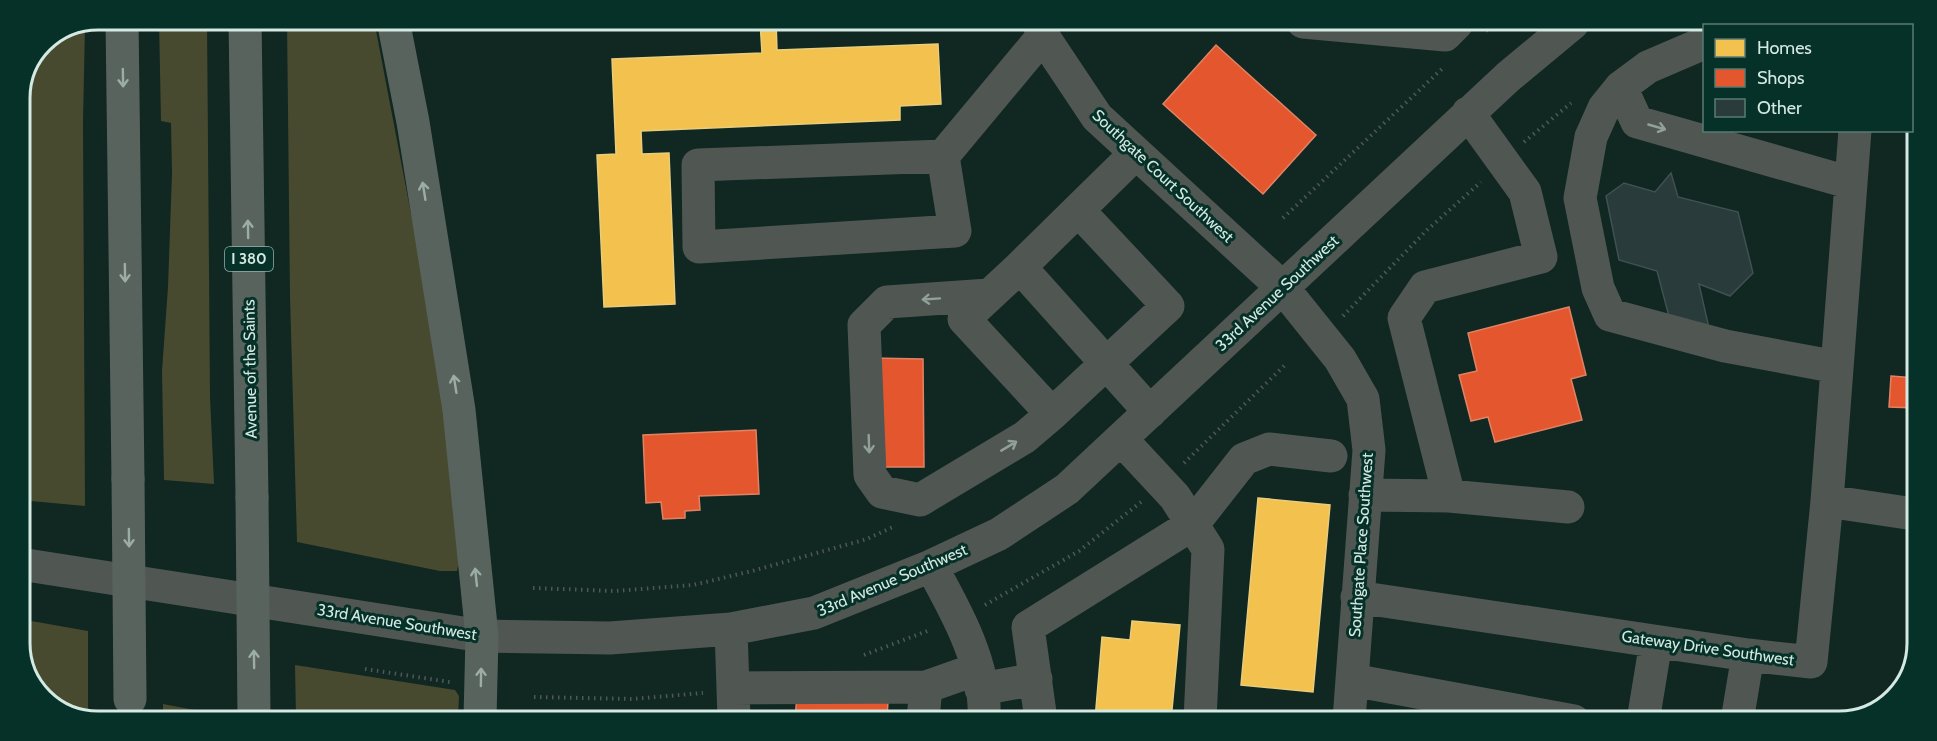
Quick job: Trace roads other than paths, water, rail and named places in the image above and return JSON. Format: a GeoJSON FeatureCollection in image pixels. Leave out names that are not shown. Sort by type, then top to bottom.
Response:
{"type":"FeatureCollection","features":[{"type":"Feature","properties":{"kind":"highway"},"geometry":{"type":"LineString","coordinates":[[122,30],[130,708]]}},
{"type":"Feature","properties":{"kind":"highway","name":"Avenue of the Saints"},"geometry":{"type":"LineString","coordinates":[[245,30],[254,711]]}},
{"type":"Feature","properties":{"kind":"highway"},"geometry":{"type":"LineString","coordinates":[[395,30],[413,122],[459,410],[482,636],[480,711]]}},
{"type":"Feature","properties":{"kind":"street"},"geometry":{"type":"LineString","coordinates":[[943,156],[698,165],[699,246],[955,231],[943,156],[1040,30]]}},
{"type":"Feature","properties":{"kind":"street","name":"Southgate Court Southwest"},"geometry":{"type":"LineString","coordinates":[[1042,30],[1097,117],[1283,288]]}},
{"type":"Feature","properties":{"kind":"street"},"geometry":{"type":"LineString","coordinates":[[1390,30],[1445,35],[1468,30]]}},
{"type":"Feature","properties":{"kind":"street","name":"33rd Avenue Southwest"},"geometry":{"type":"LineString","coordinates":[[30,566],[482,636],[610,638],[731,629],[814,613],[931,566],[999,534],[1067,489],[1468,113],[1565,30]]}},
{"type":"Feature","properties":{"kind":"street"},"geometry":{"type":"LineString","coordinates":[[1703,43],[1648,67],[1621,87],[1604,108],[1591,137],[1580,198],[1598,288],[1610,315],[1725,346],[1837,368]]}},
{"type":"Feature","properties":{"kind":"street"},"geometry":{"type":"LineString","coordinates":[[1621,87],[1637,122],[1851,183]]}},
{"type":"Feature","properties":{"kind":"street"},"geometry":{"type":"LineString","coordinates":[[1449,496],[1404,318],[1425,287],[1541,256],[1525,192],[1468,113]]}},
{"type":"Feature","properties":{"kind":"street"},"geometry":{"type":"LineString","coordinates":[[1855,132],[1827,501],[1907,513]]}},
{"type":"Feature","properties":{"kind":"street"},"geometry":{"type":"LineString","coordinates":[[1052,414],[963,319],[1020,267],[1136,153]]}},
{"type":"Feature","properties":{"kind":"street"},"geometry":{"type":"LineString","coordinates":[[989,295],[887,302],[864,325],[870,475],[882,492],[920,500],[1025,437],[1168,306],[1078,210]]}},
{"type":"Feature","properties":{"kind":"street"},"geometry":{"type":"LineString","coordinates":[[1020,267],[1150,412]]}},
{"type":"Feature","properties":{"kind":"street","name":"Southgate Place Southwest"},"geometry":{"type":"LineString","coordinates":[[1283,288],[1340,359],[1363,399],[1369,450],[1350,711]]}},
{"type":"Feature","properties":{"kind":"street"},"geometry":{"type":"LineString","coordinates":[[1121,439],[1175,497],[1208,549],[1200,711]]}},
{"type":"Feature","properties":{"kind":"street"},"geometry":{"type":"LineString","coordinates":[[1040,711],[1028,627],[1193,524],[1244,459],[1269,449],[1330,456]]}},
{"type":"Feature","properties":{"kind":"street"},"geometry":{"type":"LineString","coordinates":[[1365,495],[1449,496],[1568,507]]}},
{"type":"Feature","properties":{"kind":"street","name":"Gateway Drive Southwest"},"geometry":{"type":"LineString","coordinates":[[1357,597],[1656,642],[1811,662],[1827,501]]}},
{"type":"Feature","properties":{"kind":"street"},"geometry":{"type":"LineString","coordinates":[[931,566],[960,616],[981,693]]}},
{"type":"Feature","properties":{"kind":"street"},"geometry":{"type":"LineString","coordinates":[[731,629],[733,703],[926,687],[981,693],[1036,679]]}},
{"type":"Feature","properties":{"kind":"street"},"geometry":{"type":"LineString","coordinates":[[1644,711],[1656,642]]}},
{"type":"Feature","properties":{"kind":"street"},"geometry":{"type":"LineString","coordinates":[[1739,711],[1748,655]]}},
{"type":"Feature","properties":{"kind":"street"},"geometry":{"type":"LineString","coordinates":[[1352,680],[1520,711]]}},
{"type":"Feature","properties":{"kind":"street"},"geometry":{"type":"LineString","coordinates":[[924,711],[926,687]]}}]}
